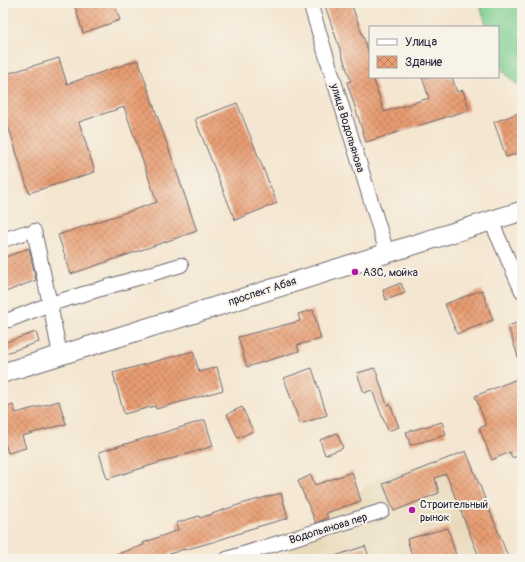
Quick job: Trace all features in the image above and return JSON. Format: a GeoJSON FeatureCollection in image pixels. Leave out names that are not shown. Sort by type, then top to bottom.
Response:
{"type":"FeatureCollection","features":[{"type":"Feature","properties":{"kind":"main road","name":"проспект Абая"},"geometry":{"type":"LineString","coordinates":[[3,373],[522,211]]}},
{"type":"Feature","properties":{"kind":"street","name":"улица Водопьянова"},"geometry":{"type":"LineString","coordinates":[[310,3],[387,253]]}},
{"type":"Feature","properties":{"kind":"street"},"geometry":{"type":"LineString","coordinates":[[491,220],[522,291]]}},
{"type":"Feature","properties":{"kind":"street"},"geometry":{"type":"LineString","coordinates":[[3,240],[29,232],[50,304],[60,355]]}},
{"type":"Feature","properties":{"kind":"street"},"geometry":{"type":"LineString","coordinates":[[9,320],[50,304],[181,265]]}},
{"type":"Feature","properties":{"kind":"street","name":"Водопьянова пер"},"geometry":{"type":"LineString","coordinates":[[227,559],[382,511]]}},
{"type":"Feature","properties":{"kind":"shaded area","name":"Строительный рынок"},"geometry":{"type":"Polygon","coordinates":[[[466,451],[511,559],[292,559],[287,542],[379,478],[466,451]]]}},
{"type":"Feature","properties":{"kind":"green space"},"geometry":{"type":"Polygon","coordinates":[[[479,3],[522,3],[522,88],[508,76],[500,65],[499,26],[487,26],[479,3]]]}},
{"type":"Feature","properties":{"kind":"building"},"geometry":{"type":"Polygon","coordinates":[[[74,3],[114,3],[120,20],[83,33],[74,3]]]}},
{"type":"Feature","properties":{"kind":"building"},"geometry":{"type":"Polygon","coordinates":[[[324,3],[351,3],[369,53],[369,78],[373,78],[384,112],[429,98],[422,78],[452,78],[457,92],[463,90],[469,110],[366,142],[347,82],[351,81],[324,3]]]}},
{"type":"Feature","properties":{"kind":"building"},"geometry":{"type":"Polygon","coordinates":[[[59,58],[67,84],[138,60],[197,231],[71,274],[58,235],[157,202],[124,107],[79,122],[95,172],[29,193],[3,109],[3,75],[59,58]]]}},
{"type":"Feature","properties":{"kind":"building"},"geometry":{"type":"Polygon","coordinates":[[[237,103],[277,203],[235,220],[195,119],[237,103]]]}},
{"type":"Feature","properties":{"kind":"building"},"geometry":{"type":"Polygon","coordinates":[[[522,112],[522,152],[506,157],[494,122],[522,112]]]}},
{"type":"Feature","properties":{"kind":"building"},"geometry":{"type":"Polygon","coordinates":[[[29,248],[36,280],[3,293],[3,258],[29,248]]]}},
{"type":"Feature","properties":{"kind":"building"},"geometry":{"type":"Polygon","coordinates":[[[401,283],[405,293],[386,300],[383,290],[401,283]]]}},
{"type":"Feature","properties":{"kind":"building"},"geometry":{"type":"Polygon","coordinates":[[[482,290],[493,320],[457,334],[445,304],[482,290]]]}},
{"type":"Feature","properties":{"kind":"building"},"geometry":{"type":"Polygon","coordinates":[[[313,310],[321,339],[297,345],[299,351],[247,367],[238,337],[300,321],[298,314],[313,310]]]}},
{"type":"Feature","properties":{"kind":"building"},"geometry":{"type":"Polygon","coordinates":[[[522,321],[522,363],[520,363],[508,326],[522,321]]]}},
{"type":"Feature","properties":{"kind":"building"},"geometry":{"type":"Polygon","coordinates":[[[36,332],[39,342],[3,354],[3,343],[36,332]]]}},
{"type":"Feature","properties":{"kind":"building"},"geometry":{"type":"Polygon","coordinates":[[[193,351],[199,372],[217,367],[223,390],[156,409],[155,406],[124,414],[113,373],[193,351]]]}},
{"type":"Feature","properties":{"kind":"building"},"geometry":{"type":"Polygon","coordinates":[[[312,368],[327,415],[300,424],[284,378],[312,368]]]}},
{"type":"Feature","properties":{"kind":"building"},"geometry":{"type":"Polygon","coordinates":[[[375,368],[387,405],[390,404],[399,427],[388,431],[372,390],[364,393],[357,373],[375,368]]]}},
{"type":"Feature","properties":{"kind":"building"},"geometry":{"type":"Polygon","coordinates":[[[522,377],[522,454],[512,458],[510,452],[492,460],[479,428],[486,425],[475,396],[522,377]]]}},
{"type":"Feature","properties":{"kind":"building"},"geometry":{"type":"Polygon","coordinates":[[[59,401],[66,424],[22,436],[26,448],[8,453],[3,436],[3,408],[13,405],[16,413],[59,401]]]}},
{"type":"Feature","properties":{"kind":"building"},"geometry":{"type":"Polygon","coordinates":[[[242,407],[253,431],[238,438],[227,414],[242,407]]]}},
{"type":"Feature","properties":{"kind":"building"},"geometry":{"type":"Polygon","coordinates":[[[205,420],[213,446],[107,479],[99,452],[205,420]]]}},
{"type":"Feature","properties":{"kind":"building"},"geometry":{"type":"Polygon","coordinates":[[[442,422],[446,435],[410,445],[406,432],[442,422]]]}},
{"type":"Feature","properties":{"kind":"building"},"geometry":{"type":"Polygon","coordinates":[[[337,433],[343,448],[325,455],[320,440],[337,433]]]}},
{"type":"Feature","properties":{"kind":"building"},"geometry":{"type":"Polygon","coordinates":[[[466,451],[509,559],[480,559],[446,474],[435,478],[439,493],[394,511],[383,484],[466,451]]]}},
{"type":"Feature","properties":{"kind":"building"},"geometry":{"type":"Polygon","coordinates":[[[352,472],[361,501],[326,513],[328,518],[316,523],[298,481],[311,475],[315,485],[352,472]]]}},
{"type":"Feature","properties":{"kind":"building"},"geometry":{"type":"Polygon","coordinates":[[[281,493],[288,518],[243,531],[216,541],[184,549],[156,559],[108,559],[108,557],[144,545],[143,543],[178,530],[176,523],[199,516],[200,518],[241,504],[281,493]]]}},
{"type":"Feature","properties":{"kind":"building"},"geometry":{"type":"Polygon","coordinates":[[[448,528],[457,559],[413,559],[407,539],[448,528]]]}},
{"type":"Feature","properties":{"kind":"building"},"geometry":{"type":"Polygon","coordinates":[[[365,546],[370,559],[332,559],[332,557],[365,546]]]}},
{"type":"Feature","properties":{"kind":"place","name":"АЗС, мойка"},"geometry":{"type":"Point","coordinates":[355,272]}},
{"type":"Feature","properties":{"kind":"place","name":"Строительный рынок"},"geometry":{"type":"Point","coordinates":[412,510]}}]}
